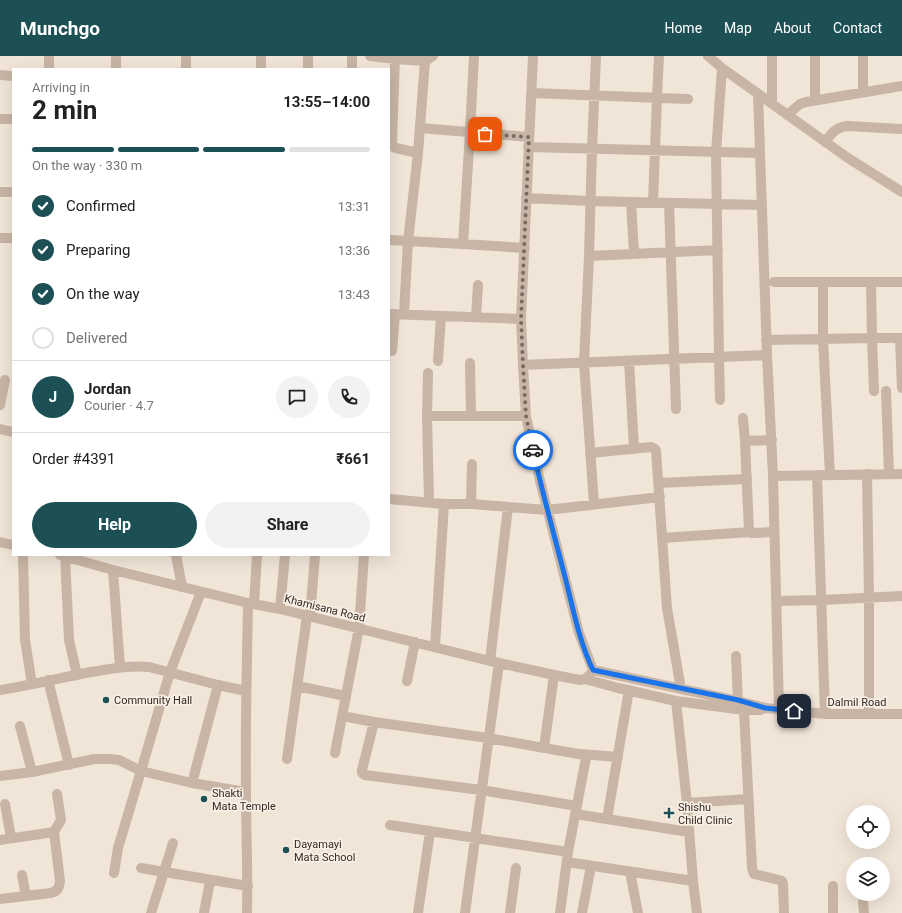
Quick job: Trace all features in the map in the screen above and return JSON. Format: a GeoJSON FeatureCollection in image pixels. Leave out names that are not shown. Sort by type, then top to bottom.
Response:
{"type":"FeatureCollection","features":[{"type":"Feature","properties":{"kind":"street"},"geometry":{"type":"LineString","coordinates":[[49,56],[49,68]]}},
{"type":"Feature","properties":{"kind":"street"},"geometry":{"type":"LineString","coordinates":[[116,56],[116,68]]}},
{"type":"Feature","properties":{"kind":"street"},"geometry":{"type":"LineString","coordinates":[[186,56],[186,68]]}},
{"type":"Feature","properties":{"kind":"street"},"geometry":{"type":"LineString","coordinates":[[261,56],[262,68]]}},
{"type":"Feature","properties":{"kind":"street"},"geometry":{"type":"LineString","coordinates":[[308,56],[308,68]]}},
{"type":"Feature","properties":{"kind":"street"},"geometry":{"type":"LineString","coordinates":[[352,56],[352,68]]}},
{"type":"Feature","properties":{"kind":"street"},"geometry":{"type":"LineString","coordinates":[[370,56],[429,59],[408,241],[396,314],[392,351]]}},
{"type":"Feature","properties":{"kind":"street"},"geometry":{"type":"LineString","coordinates":[[463,244],[474,56]]}},
{"type":"Feature","properties":{"kind":"street"},"geometry":{"type":"LineString","coordinates":[[533,56],[521,319],[526,416],[547,510],[579,633],[593,670]]}},
{"type":"Feature","properties":{"kind":"street"},"geometry":{"type":"LineString","coordinates":[[594,504],[584,363],[596,56]]}},
{"type":"Feature","properties":{"kind":"street"},"geometry":{"type":"LineString","coordinates":[[653,202],[659,56]]}},
{"type":"Feature","properties":{"kind":"street"},"geometry":{"type":"LineString","coordinates":[[708,56],[722,68],[825,142],[902,192]]}},
{"type":"Feature","properties":{"kind":"street"},"geometry":{"type":"LineString","coordinates":[[772,56],[772,104]]}},
{"type":"Feature","properties":{"kind":"street"},"geometry":{"type":"LineString","coordinates":[[815,100],[816,56]]}},
{"type":"Feature","properties":{"kind":"street"},"geometry":{"type":"LineString","coordinates":[[863,56],[863,92]]}},
{"type":"Feature","properties":{"kind":"street"},"geometry":{"type":"LineString","coordinates":[[395,58],[392,144],[393,147],[418,153]]}},
{"type":"Feature","properties":{"kind":"street"},"geometry":{"type":"LineString","coordinates":[[720,400],[716,153],[722,68]]}},
{"type":"Feature","properties":{"kind":"street"},"geometry":{"type":"LineString","coordinates":[[0,75],[12,76]]}},
{"type":"Feature","properties":{"kind":"street"},"geometry":{"type":"LineString","coordinates":[[788,115],[800,104],[806,102],[902,86]]}},
{"type":"Feature","properties":{"kind":"street"},"geometry":{"type":"LineString","coordinates":[[531,93],[688,98]]}},
{"type":"Feature","properties":{"kind":"street"},"geometry":{"type":"LineString","coordinates":[[758,94],[766,340],[772,440],[779,710]]}},
{"type":"Feature","properties":{"kind":"street"},"geometry":{"type":"LineString","coordinates":[[0,119],[12,119]]}},
{"type":"Feature","properties":{"kind":"street"},"geometry":{"type":"LineString","coordinates":[[825,142],[839,127],[847,126],[902,129]]}},
{"type":"Feature","properties":{"kind":"street"},"geometry":{"type":"LineString","coordinates":[[420,128],[470,132],[529,142],[592,149],[760,153]]}},
{"type":"Feature","properties":{"kind":"street"},"geometry":{"type":"LineString","coordinates":[[0,192],[12,192]]}},
{"type":"Feature","properties":{"kind":"street"},"geometry":{"type":"LineString","coordinates":[[526,198],[762,205]]}},
{"type":"Feature","properties":{"kind":"street"},"geometry":{"type":"LineString","coordinates":[[631,202],[634,254]]}},
{"type":"Feature","properties":{"kind":"street"},"geometry":{"type":"LineString","coordinates":[[669,203],[676,409]]}},
{"type":"Feature","properties":{"kind":"street"},"geometry":{"type":"LineString","coordinates":[[0,238],[12,238]]}},
{"type":"Feature","properties":{"kind":"street"},"geometry":{"type":"LineString","coordinates":[[390,240],[525,248]]}},
{"type":"Feature","properties":{"kind":"street"},"geometry":{"type":"LineString","coordinates":[[589,256],[718,250]]}},
{"type":"Feature","properties":{"kind":"street"},"geometry":{"type":"LineString","coordinates":[[774,282],[902,282]]}},
{"type":"Feature","properties":{"kind":"street"},"geometry":{"type":"LineString","coordinates":[[823,282],[830,475]]}},
{"type":"Feature","properties":{"kind":"street"},"geometry":{"type":"LineString","coordinates":[[870,282],[874,391]]}},
{"type":"Feature","properties":{"kind":"street"},"geometry":{"type":"LineString","coordinates":[[476,317],[478,285]]}},
{"type":"Feature","properties":{"kind":"street"},"geometry":{"type":"LineString","coordinates":[[396,314],[521,319]]}},
{"type":"Feature","properties":{"kind":"street"},"geometry":{"type":"LineString","coordinates":[[438,361],[441,316]]}},
{"type":"Feature","properties":{"kind":"street"},"geometry":{"type":"LineString","coordinates":[[766,340],[901,338],[902,388]]}},
{"type":"Feature","properties":{"kind":"street"},"geometry":{"type":"LineString","coordinates":[[523,365],[767,355]]}},
{"type":"Feature","properties":{"kind":"street"},"geometry":{"type":"LineString","coordinates":[[629,361],[634,449]]}},
{"type":"Feature","properties":{"kind":"street"},"geometry":{"type":"LineString","coordinates":[[470,363],[471,416]]}},
{"type":"Feature","properties":{"kind":"street"},"geometry":{"type":"LineString","coordinates":[[428,373],[427,416],[429,502]]}},
{"type":"Feature","properties":{"kind":"street"},"geometry":{"type":"LineString","coordinates":[[0,405],[6,380]]}},
{"type":"Feature","properties":{"kind":"street"},"geometry":{"type":"LineString","coordinates":[[886,391],[889,474]]}},
{"type":"Feature","properties":{"kind":"street"},"geometry":{"type":"LineString","coordinates":[[427,416],[526,416]]}},
{"type":"Feature","properties":{"kind":"street"},"geometry":{"type":"LineString","coordinates":[[743,418],[750,532]]}},
{"type":"Feature","properties":{"kind":"street"},"geometry":{"type":"LineString","coordinates":[[0,429],[12,432]]}},
{"type":"Feature","properties":{"kind":"street"},"geometry":{"type":"LineString","coordinates":[[745,442],[772,440]]}},
{"type":"Feature","properties":{"kind":"street"},"geometry":{"type":"LineString","coordinates":[[590,453],[651,447],[655,448],[659,483],[667,608],[681,689]]}},
{"type":"Feature","properties":{"kind":"street"},"geometry":{"type":"LineString","coordinates":[[471,504],[472,464]]}},
{"type":"Feature","properties":{"kind":"street"},"geometry":{"type":"LineString","coordinates":[[866,474],[869,598],[869,714]]}},
{"type":"Feature","properties":{"kind":"street"},"geometry":{"type":"LineString","coordinates":[[773,476],[902,474]]}},
{"type":"Feature","properties":{"kind":"street"},"geometry":{"type":"LineString","coordinates":[[817,475],[824,714]]}},
{"type":"Feature","properties":{"kind":"street"},"geometry":{"type":"LineString","coordinates":[[659,483],[747,479]]}},
{"type":"Feature","properties":{"kind":"street"},"geometry":{"type":"LineString","coordinates":[[390,499],[547,510],[660,497]]}},
{"type":"Feature","properties":{"kind":"street"},"geometry":{"type":"LineString","coordinates":[[435,647],[444,504]]}},
{"type":"Feature","properties":{"kind":"street"},"geometry":{"type":"LineString","coordinates":[[465,913],[488,738],[508,507]]}},
{"type":"Feature","properties":{"kind":"street"},"geometry":{"type":"LineString","coordinates":[[662,538],[750,532],[774,532]]}},
{"type":"Feature","properties":{"kind":"street"},"geometry":{"type":"LineString","coordinates":[[0,542],[12,546]]}},
{"type":"Feature","properties":{"kind":"street"},"geometry":{"type":"LineString","coordinates":[[23,556],[25,640],[32,684]]}},
{"type":"Feature","properties":{"kind":"street"},"geometry":{"type":"LineString","coordinates":[[62,556],[69,640],[77,675]]}},
{"type":"Feature","properties":{"kind":"street","name":"Khamisana Road"},"geometry":{"type":"LineString","coordinates":[[62,556],[77,557],[113,570],[201,592],[251,604],[280,609],[494,662],[554,675],[580,680],[585,679],[676,701],[744,710],[760,710],[765,708]]}},
{"type":"Feature","properties":{"kind":"street"},"geometry":{"type":"LineString","coordinates":[[176,556],[182,587]]}},
{"type":"Feature","properties":{"kind":"street"},"geometry":{"type":"LineString","coordinates":[[247,913],[246,691],[251,604],[257,556]]}},
{"type":"Feature","properties":{"kind":"street"},"geometry":{"type":"LineString","coordinates":[[280,609],[285,556]]}},
{"type":"Feature","properties":{"kind":"street"},"geometry":{"type":"LineString","coordinates":[[287,759],[308,616],[315,556]]}},
{"type":"Feature","properties":{"kind":"street"},"geometry":{"type":"LineString","coordinates":[[335,753],[359,628],[364,556]]}},
{"type":"Feature","properties":{"kind":"street"},"geometry":{"type":"LineString","coordinates":[[113,570],[120,667]]}},
{"type":"Feature","properties":{"kind":"street"},"geometry":{"type":"LineString","coordinates":[[114,873],[118,848],[170,672],[201,592]]}},
{"type":"Feature","properties":{"kind":"street"},"geometry":{"type":"LineString","coordinates":[[776,601],[902,596]]}},
{"type":"Feature","properties":{"kind":"street"},"geometry":{"type":"LineString","coordinates":[[407,681],[415,642]]}},
{"type":"Feature","properties":{"kind":"street"},"geometry":{"type":"LineString","coordinates":[[736,656],[738,700]]}},
{"type":"Feature","properties":{"kind":"street"},"geometry":{"type":"LineString","coordinates":[[0,690],[120,667],[140,666],[246,691]]}},
{"type":"Feature","properties":{"kind":"street"},"geometry":{"type":"LineString","coordinates":[[585,679],[593,670]]}},
{"type":"Feature","properties":{"kind":"street"},"geometry":{"type":"LineString","coordinates":[[593,670],[738,700],[765,708]]}},
{"type":"Feature","properties":{"kind":"street"},"geometry":{"type":"LineString","coordinates":[[544,748],[554,675]]}},
{"type":"Feature","properties":{"kind":"street"},"geometry":{"type":"LineString","coordinates":[[48,680],[69,765]]}},
{"type":"Feature","properties":{"kind":"street"},"geometry":{"type":"LineString","coordinates":[[192,783],[218,685]]}},
{"type":"Feature","properties":{"kind":"street"},"geometry":{"type":"LineString","coordinates":[[297,686],[346,696]]}},
{"type":"Feature","properties":{"kind":"street"},"geometry":{"type":"LineString","coordinates":[[607,819],[629,690]]}},
{"type":"Feature","properties":{"kind":"street"},"geometry":{"type":"LineString","coordinates":[[676,701],[687,803],[693,881],[698,913]]}},
{"type":"Feature","properties":{"kind":"street","name":"Dalmil Road"},"geometry":{"type":"LineString","coordinates":[[765,708],[824,714],[902,714]]}},
{"type":"Feature","properties":{"kind":"street"},"geometry":{"type":"LineString","coordinates":[[744,710],[752,868],[754,874],[782,881],[784,913]]}},
{"type":"Feature","properties":{"kind":"street"},"geometry":{"type":"LineString","coordinates":[[342,716],[488,738],[580,754],[618,757]]}},
{"type":"Feature","properties":{"kind":"street"},"geometry":{"type":"LineString","coordinates":[[374,722],[362,770],[363,774],[368,776],[481,790],[576,810],[607,819],[689,832]]}},
{"type":"Feature","properties":{"kind":"street"},"geometry":{"type":"LineString","coordinates":[[20,726],[32,772]]}},
{"type":"Feature","properties":{"kind":"street"},"geometry":{"type":"LineString","coordinates":[[560,913],[567,857],[586,758],[586,756],[580,754]]}},
{"type":"Feature","properties":{"kind":"street"},"geometry":{"type":"LineString","coordinates":[[0,776],[32,772],[94,760],[110,759],[119,760],[141,771],[192,783],[246,792]]}},
{"type":"Feature","properties":{"kind":"street"},"geometry":{"type":"LineString","coordinates":[[0,899],[51,893],[55,892],[59,888],[60,881],[54,832],[61,820],[57,794]]}},
{"type":"Feature","properties":{"kind":"street"},"geometry":{"type":"LineString","coordinates":[[687,803],[748,799]]}},
{"type":"Feature","properties":{"kind":"street"},"geometry":{"type":"LineString","coordinates":[[5,804],[11,838]]}},
{"type":"Feature","properties":{"kind":"street"},"geometry":{"type":"LineString","coordinates":[[390,826],[475,838],[567,857],[591,866],[693,881]]}},
{"type":"Feature","properties":{"kind":"street"},"geometry":{"type":"LineString","coordinates":[[0,840],[54,832]]}},
{"type":"Feature","properties":{"kind":"street"},"geometry":{"type":"LineString","coordinates":[[418,913],[430,832]]}},
{"type":"Feature","properties":{"kind":"street"},"geometry":{"type":"LineString","coordinates":[[151,913],[173,843]]}},
{"type":"Feature","properties":{"kind":"street"},"geometry":{"type":"LineString","coordinates":[[582,913],[591,866]]}},
{"type":"Feature","properties":{"kind":"street"},"geometry":{"type":"LineString","coordinates":[[140,868],[210,881],[248,886]]}},
{"type":"Feature","properties":{"kind":"street"},"geometry":{"type":"LineString","coordinates":[[510,913],[516,868]]}},
{"type":"Feature","properties":{"kind":"street"},"geometry":{"type":"LineString","coordinates":[[630,872],[638,913]]}},
{"type":"Feature","properties":{"kind":"street"},"geometry":{"type":"LineString","coordinates":[[22,875],[26,896]]}},
{"type":"Feature","properties":{"kind":"street"},"geometry":{"type":"LineString","coordinates":[[204,913],[210,881]]}},
{"type":"Feature","properties":{"kind":"street"},"geometry":{"type":"LineString","coordinates":[[833,886],[833,913]]}},
{"type":"Feature","properties":{"kind":"street"},"geometry":{"type":"LineString","coordinates":[[863,902],[864,913]]}},
{"type":"Feature","properties":{"kind":"way so far"},"geometry":{"type":"LineString","coordinates":[[485,134],[529,137],[521,319],[526,416],[533,450]]}},
{"type":"Feature","properties":{"kind":"place","name":"Community Hall"},"geometry":{"type":"Point","coordinates":[106,700]}},
{"type":"Feature","properties":{"kind":"place","name":"Shakti Mata Temple"},"geometry":{"type":"Point","coordinates":[204,799]}},
{"type":"Feature","properties":{"kind":"place","name":"Shishu Child Clinic"},"geometry":{"type":"Point","coordinates":[669,813]}},
{"type":"Feature","properties":{"kind":"place","name":"Dayamayi Mata School"},"geometry":{"type":"Point","coordinates":[286,850]}},
{"type":"Feature","properties":{"kind":"route"},"geometry":{"type":"LineString","coordinates":[[533,450],[579,633],[593,670],[698,693],[738,700],[765,708],[794,711]]}}]}
